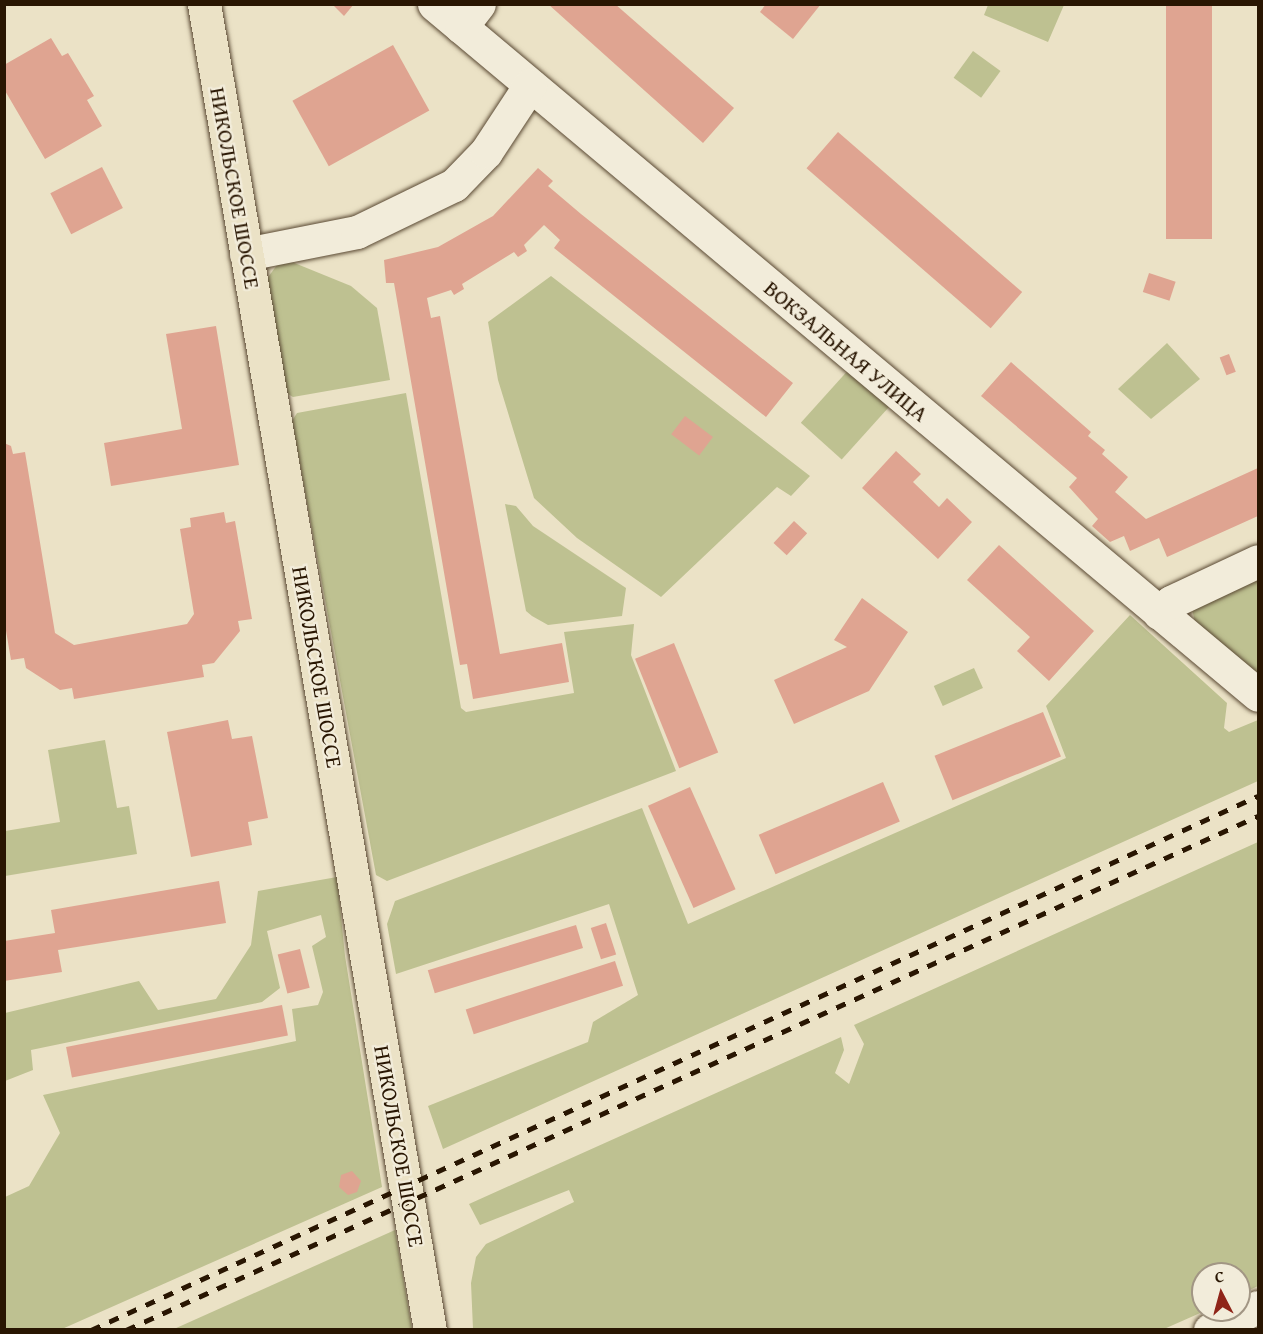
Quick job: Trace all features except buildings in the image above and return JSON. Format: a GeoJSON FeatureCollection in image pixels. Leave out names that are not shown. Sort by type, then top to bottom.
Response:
{"type":"FeatureCollection","features":[{"type":"Feature","properties":{"kind":"main road","name":"НИКОЛЬСКОЕ ШОССЕ"},"geometry":{"type":"LineString","coordinates":[[204,4],[430,1329]]}},
{"type":"Feature","properties":{"kind":"street","name":"ВОКЗАЛЬНАЯ УЛИЦА"},"geometry":{"type":"LineString","coordinates":[[434,4],[470,16],[530,85],[1258,694]]}},
{"type":"Feature","properties":{"kind":"street"},"geometry":{"type":"LineString","coordinates":[[246,254],[357,232],[454,184],[486,152],[530,85]]}},
{"type":"Feature","properties":{"kind":"street"},"geometry":{"type":"LineString","coordinates":[[1159,613],[1171,602],[1258,561]]}},
{"type":"Feature","properties":{"kind":"street"},"geometry":{"type":"LineString","coordinates":[[1210,1329],[1258,1307]]}},
{"type":"Feature","properties":{"kind":"green space"},"geometry":{"type":"Polygon","coordinates":[[[988,4],[1064,5],[1048,42],[984,15],[988,4]]]}},
{"type":"Feature","properties":{"kind":"green space"},"geometry":{"type":"Polygon","coordinates":[[[973,51],[1001,71],[981,98],[954,78],[973,51]]]}},
{"type":"Feature","properties":{"kind":"green space"},"geometry":{"type":"Polygon","coordinates":[[[292,262],[351,286],[377,308],[390,380],[293,397],[283,391],[266,280],[277,265],[292,262]]]}},
{"type":"Feature","properties":{"kind":"green space"},"geometry":{"type":"Polygon","coordinates":[[[551,276],[810,476],[791,496],[777,487],[661,597],[577,538],[534,498],[498,380],[488,322],[551,276]]]}},
{"type":"Feature","properties":{"kind":"green space"},"geometry":{"type":"Polygon","coordinates":[[[1167,343],[1200,379],[1151,419],[1118,389],[1167,343]]]}},
{"type":"Feature","properties":{"kind":"green space"},"geometry":{"type":"Polygon","coordinates":[[[851,367],[892,404],[842,460],[801,423],[851,367]]]}},
{"type":"Feature","properties":{"kind":"green space"},"geometry":{"type":"Polygon","coordinates":[[[406,393],[461,708],[466,712],[574,693],[564,632],[634,624],[631,655],[676,771],[387,881],[376,875],[292,421],[297,413],[406,393]]]}},
{"type":"Feature","properties":{"kind":"green space"},"geometry":{"type":"Polygon","coordinates":[[[505,504],[516,506],[533,526],[626,588],[622,616],[548,625],[526,611],[505,504]]]}},
{"type":"Feature","properties":{"kind":"green space"},"geometry":{"type":"Polygon","coordinates":[[[1258,571],[1258,678],[1195,623],[1192,608],[1258,571]]]}},
{"type":"Feature","properties":{"kind":"green space"},"geometry":{"type":"Polygon","coordinates":[[[1130,615],[1227,703],[1224,728],[1229,732],[1258,720],[1258,781],[443,1149],[428,1106],[588,1042],[593,1022],[638,995],[609,904],[396,974],[387,924],[395,901],[642,808],[688,924],[1066,758],[1046,706],[1130,615]]]}},
{"type":"Feature","properties":{"kind":"green space"},"geometry":{"type":"Polygon","coordinates":[[[974,668],[983,688],[943,706],[934,686],[974,668]]]}},
{"type":"Feature","properties":{"kind":"green space"},"geometry":{"type":"Polygon","coordinates":[[[105,740],[117,808],[129,806],[137,854],[5,876],[5,831],[60,822],[48,750],[105,740]]]}},
{"type":"Feature","properties":{"kind":"green space"},"geometry":{"type":"Polygon","coordinates":[[[1258,842],[1258,1286],[1251,1289],[1251,1262],[1191,1262],[1191,1317],[1164,1329],[473,1329],[471,1283],[476,1257],[486,1244],[574,1202],[569,1190],[480,1225],[469,1204],[841,1037],[844,1050],[835,1073],[849,1084],[864,1044],[854,1025],[1258,842]]]}},
{"type":"Feature","properties":{"kind":"green space"},"geometry":{"type":"Polygon","coordinates":[[[337,877],[345,956],[382,1187],[62,1329],[5,1329],[5,1197],[29,1186],[60,1133],[43,1095],[296,1041],[292,1009],[318,1005],[323,992],[312,946],[326,937],[321,915],[267,931],[280,988],[262,1002],[31,1050],[33,1070],[5,1081],[5,1013],[139,981],[158,1010],[216,999],[251,945],[258,891],[337,877]]]}},
{"type":"Feature","properties":{"kind":"green space"},"geometry":{"type":"Polygon","coordinates":[[[395,1230],[412,1329],[174,1329],[395,1230]]]}},
{"type":"Feature","properties":{"kind":"railway"},"geometry":{"type":"LineString","coordinates":[[91,1330],[1258,796]]}},
{"type":"Feature","properties":{"kind":"railway"},"geometry":{"type":"LineString","coordinates":[[126,1330],[1258,816]]}}]}
